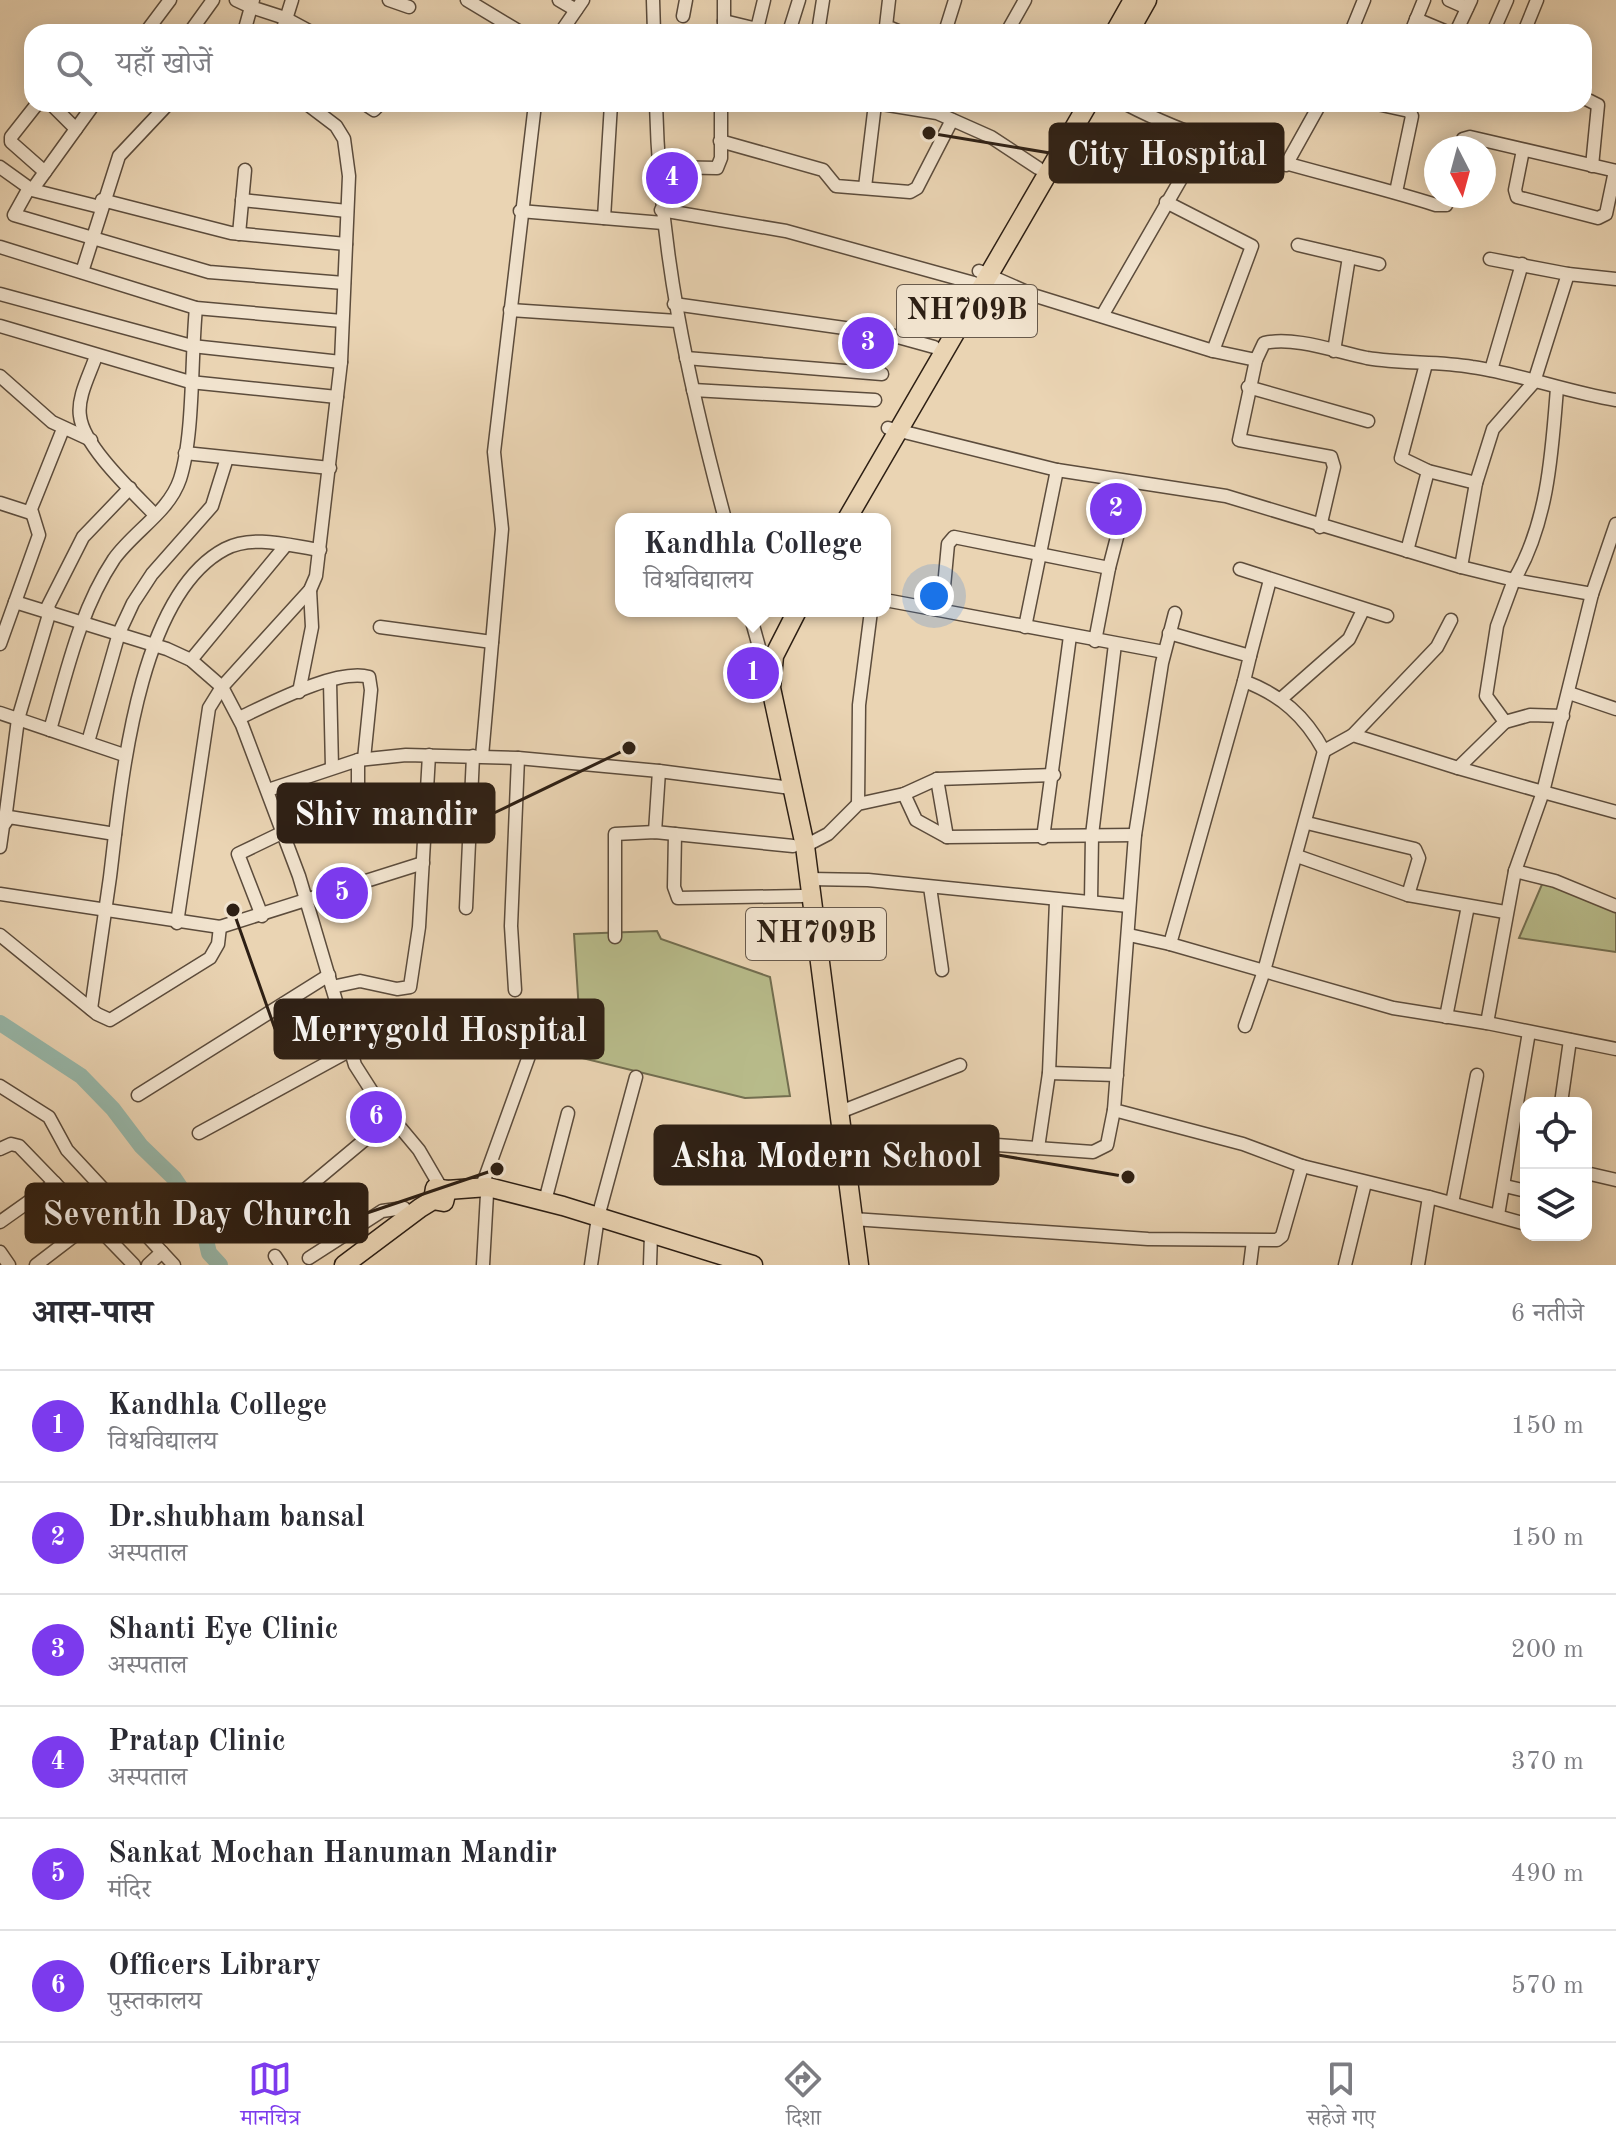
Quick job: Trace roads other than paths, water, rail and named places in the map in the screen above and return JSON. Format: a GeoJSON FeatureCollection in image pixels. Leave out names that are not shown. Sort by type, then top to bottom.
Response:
{"type":"FeatureCollection","features":[{"type":"Feature","properties":{"kind":"highway"},"geometry":{"type":"LineString","coordinates":[[1120,24],[1133,0]]}},
{"type":"Feature","properties":{"kind":"highway"},"geometry":{"type":"LineString","coordinates":[[1134,24],[1147,0]]}},
{"type":"Feature","properties":{"kind":"highway","name":"NH709B"},"geometry":{"type":"LineString","coordinates":[[850,513],[934,347],[980,278],[1070,112]]}},
{"type":"Feature","properties":{"kind":"highway","name":"NH709B"},"geometry":{"type":"LineString","coordinates":[[841,513],[1083,112]]}},
{"type":"Feature","properties":{"kind":"highway"},"geometry":{"type":"LineString","coordinates":[[767,664],[786,617]]}},
{"type":"Feature","properties":{"kind":"highway","name":"NH709B"},"geometry":{"type":"LineString","coordinates":[[794,617],[767,664],[840,1112],[859,1265]]}},
{"type":"Feature","properties":{"kind":"highway","name":"NH709B"},"geometry":{"type":"LineString","coordinates":[[805,887],[851,1265]]}},
{"type":"Feature","properties":{"kind":"highway"},"geometry":{"type":"LineString","coordinates":[[350,1260],[404,1208],[440,1193],[490,1190],[545,1201],[753,1265]]}},
{"type":"Feature","properties":{"kind":"highway"},"geometry":{"type":"LineString","coordinates":[[350,1260],[440,1193]]}},
{"type":"Feature","properties":{"kind":"street"},"geometry":{"type":"LineString","coordinates":[[152,24],[170,0]]}},
{"type":"Feature","properties":{"kind":"street"},"geometry":{"type":"LineString","coordinates":[[196,24],[213,0]]}},
{"type":"Feature","properties":{"kind":"street"},"geometry":{"type":"LineString","coordinates":[[236,0],[252,3],[296,24]]}},
{"type":"Feature","properties":{"kind":"street"},"geometry":{"type":"LineString","coordinates":[[284,24],[292,0]]}},
{"type":"Feature","properties":{"kind":"street"},"geometry":{"type":"LineString","coordinates":[[389,0],[409,7]]}},
{"type":"Feature","properties":{"kind":"street"},"geometry":{"type":"LineString","coordinates":[[467,0],[507,24]]}},
{"type":"Feature","properties":{"kind":"street"},"geometry":{"type":"LineString","coordinates":[[559,0],[579,5],[566,24]]}},
{"type":"Feature","properties":{"kind":"street"},"geometry":{"type":"LineString","coordinates":[[653,0],[654,24]]}},
{"type":"Feature","properties":{"kind":"street"},"geometry":{"type":"LineString","coordinates":[[683,16],[686,0]]}},
{"type":"Feature","properties":{"kind":"street"},"geometry":{"type":"LineString","coordinates":[[724,0],[724,24]]}},
{"type":"Feature","properties":{"kind":"street"},"geometry":{"type":"LineString","coordinates":[[763,24],[764,0]]}},
{"type":"Feature","properties":{"kind":"street"},"geometry":{"type":"LineString","coordinates":[[792,24],[799,0]]}},
{"type":"Feature","properties":{"kind":"street"},"geometry":{"type":"LineString","coordinates":[[819,24],[823,0]]}},
{"type":"Feature","properties":{"kind":"street"},"geometry":{"type":"LineString","coordinates":[[886,24],[888,0]]}},
{"type":"Feature","properties":{"kind":"street"},"geometry":{"type":"LineString","coordinates":[[948,24],[955,0]]}},
{"type":"Feature","properties":{"kind":"street"},"geometry":{"type":"LineString","coordinates":[[1012,24],[1025,0]]}},
{"type":"Feature","properties":{"kind":"street"},"geometry":{"type":"LineString","coordinates":[[1354,24],[1364,0]]}},
{"type":"Feature","properties":{"kind":"street"},"geometry":{"type":"LineString","coordinates":[[1414,24],[1424,0]]}},
{"type":"Feature","properties":{"kind":"street"},"geometry":{"type":"LineString","coordinates":[[1449,0],[1469,4],[1460,24]]}},
{"type":"Feature","properties":{"kind":"street"},"geometry":{"type":"LineString","coordinates":[[1496,24],[1507,0]]}},
{"type":"Feature","properties":{"kind":"street"},"geometry":{"type":"LineString","coordinates":[[1527,24],[1537,0]]}},
{"type":"Feature","properties":{"kind":"street"},"geometry":{"type":"LineString","coordinates":[[246,24],[252,3]]}},
{"type":"Feature","properties":{"kind":"street"},"geometry":{"type":"LineString","coordinates":[[1416,19],[1428,24]]}},
{"type":"Feature","properties":{"kind":"street"},"geometry":{"type":"LineString","coordinates":[[1592,102],[1598,105],[1592,166]]}},
{"type":"Feature","properties":{"kind":"street"},"geometry":{"type":"LineString","coordinates":[[31,112],[11,137],[13,145],[45,172]]}},
{"type":"Feature","properties":{"kind":"street"},"geometry":{"type":"LineString","coordinates":[[59,112],[76,129]]}},
{"type":"Feature","properties":{"kind":"street"},"geometry":{"type":"LineString","coordinates":[[88,112],[14,215],[209,272],[344,283]]}},
{"type":"Feature","properties":{"kind":"street"},"geometry":{"type":"LineString","coordinates":[[82,272],[101,204],[119,156],[160,112]]}},
{"type":"Feature","properties":{"kind":"street"},"geometry":{"type":"LineString","coordinates":[[299,692],[312,627],[310,590],[320,550],[341,362],[349,176],[344,139],[336,126],[318,112]]}},
{"type":"Feature","properties":{"kind":"street"},"geometry":{"type":"LineString","coordinates":[[466,908],[478,756],[502,529],[494,452],[534,112]]}},
{"type":"Feature","properties":{"kind":"street"},"geometry":{"type":"LineString","coordinates":[[604,218],[611,112]]}},
{"type":"Feature","properties":{"kind":"street"},"geometry":{"type":"LineString","coordinates":[[656,112],[662,216],[674,304],[724,513]]}},
{"type":"Feature","properties":{"kind":"street"},"geometry":{"type":"LineString","coordinates":[[659,167],[717,168],[721,158],[721,112]]}},
{"type":"Feature","properties":{"kind":"street"},"geometry":{"type":"LineString","coordinates":[[865,187],[874,112]]}},
{"type":"Feature","properties":{"kind":"street"},"geometry":{"type":"LineString","coordinates":[[931,112],[991,137],[1038,168]]}},
{"type":"Feature","properties":{"kind":"street"},"geometry":{"type":"LineString","coordinates":[[1144,112],[1204,139],[1286,165],[1424,201]]}},
{"type":"Feature","properties":{"kind":"street"},"geometry":{"type":"LineString","coordinates":[[1286,165],[1316,112]]}},
{"type":"Feature","properties":{"kind":"street"},"geometry":{"type":"LineString","coordinates":[[1396,192],[1412,116],[1410,112]]}},
{"type":"Feature","properties":{"kind":"street"},"geometry":{"type":"LineString","coordinates":[[720,141],[823,170],[833,185],[914,190],[952,120]]}},
{"type":"Feature","properties":{"kind":"street"},"geometry":{"type":"LineString","coordinates":[[1102,316],[1204,139]]}},
{"type":"Feature","properties":{"kind":"street"},"geometry":{"type":"LineString","coordinates":[[1496,143],[1615,171],[1606,214],[1598,218],[1517,197],[1515,190],[1523,150]]}},
{"type":"Feature","properties":{"kind":"street"},"geometry":{"type":"LineString","coordinates":[[0,167],[31,189],[239,234],[346,244]]}},
{"type":"Feature","properties":{"kind":"street"},"geometry":{"type":"LineString","coordinates":[[239,234],[245,170]]}},
{"type":"Feature","properties":{"kind":"street"},"geometry":{"type":"LineString","coordinates":[[242,200],[347,211]]}},
{"type":"Feature","properties":{"kind":"street"},"geometry":{"type":"LineString","coordinates":[[1166,202],[1252,246],[1213,351]]}},
{"type":"Feature","properties":{"kind":"street"},"geometry":{"type":"LineString","coordinates":[[520,211],[604,218],[662,216],[786,231],[980,278],[1213,351],[1256,360]]}},
{"type":"Feature","properties":{"kind":"street"},"geometry":{"type":"LineString","coordinates":[[1298,245],[1379,264]]}},
{"type":"Feature","properties":{"kind":"street"},"geometry":{"type":"LineString","coordinates":[[0,247],[196,308],[342,321]]}},
{"type":"Feature","properties":{"kind":"street"},"geometry":{"type":"LineString","coordinates":[[1334,351],[1349,257]]}},
{"type":"Feature","properties":{"kind":"street"},"geometry":{"type":"LineString","coordinates":[[1490,259],[1568,274],[1616,279]]}},
{"type":"Feature","properties":{"kind":"street"},"geometry":{"type":"LineString","coordinates":[[1491,370],[1522,264]]}},
{"type":"Feature","properties":{"kind":"street"},"geometry":{"type":"LineString","coordinates":[[1461,567],[1476,483],[1493,429],[1534,382],[1568,274]]}},
{"type":"Feature","properties":{"kind":"street"},"geometry":{"type":"LineString","coordinates":[[0,294],[192,346],[341,362]]}},
{"type":"Feature","properties":{"kind":"street"},"geometry":{"type":"LineString","coordinates":[[674,304],[887,334],[934,347]]}},
{"type":"Feature","properties":{"kind":"street"},"geometry":{"type":"LineString","coordinates":[[50,730],[82,621],[113,560],[175,491],[185,453],[196,308]]}},
{"type":"Feature","properties":{"kind":"street"},"geometry":{"type":"LineString","coordinates":[[510,310],[677,321]]}},
{"type":"Feature","properties":{"kind":"street"},"geometry":{"type":"LineString","coordinates":[[0,326],[190,382],[337,397]]}},
{"type":"Feature","properties":{"kind":"street"},"geometry":{"type":"LineString","coordinates":[[1320,527],[1334,467],[1332,459],[1240,441],[1248,387],[1261,345],[1270,342],[1517,374],[1534,382],[1616,400]]}},
{"type":"Feature","properties":{"kind":"street"},"geometry":{"type":"LineString","coordinates":[[96,356],[80,406],[82,424],[91,440],[155,515]]}},
{"type":"Feature","properties":{"kind":"street"},"geometry":{"type":"LineString","coordinates":[[686,358],[882,374]]}},
{"type":"Feature","properties":{"kind":"street"},"geometry":{"type":"LineString","coordinates":[[1426,364],[1400,453],[1403,460],[1428,471],[1476,483]]}},
{"type":"Feature","properties":{"kind":"street"},"geometry":{"type":"LineString","coordinates":[[0,376],[23,399],[63,429],[91,440]]}},
{"type":"Feature","properties":{"kind":"street"},"geometry":{"type":"LineString","coordinates":[[1248,387],[1368,421]]}},
{"type":"Feature","properties":{"kind":"street"},"geometry":{"type":"LineString","coordinates":[[1505,722],[1486,696],[1497,626],[1514,580],[1524,563],[1549,481],[1557,388]]}},
{"type":"Feature","properties":{"kind":"street"},"geometry":{"type":"LineString","coordinates":[[693,390],[875,400]]}},
{"type":"Feature","properties":{"kind":"street"},"geometry":{"type":"LineString","coordinates":[[0,644],[39,535],[31,513],[63,429]]}},
{"type":"Feature","properties":{"kind":"street"},"geometry":{"type":"LineString","coordinates":[[892,430],[1057,470],[1226,496],[1320,527],[1461,567],[1592,594]]}},
{"type":"Feature","properties":{"kind":"street"},"geometry":{"type":"LineString","coordinates":[[185,453],[330,468]]}},
{"type":"Feature","properties":{"kind":"street"},"geometry":{"type":"LineString","coordinates":[[88,742],[119,633],[144,583],[212,506],[227,458]]}},
{"type":"Feature","properties":{"kind":"street"},"geometry":{"type":"LineString","coordinates":[[1025,627],[1057,470]]}},
{"type":"Feature","properties":{"kind":"street"},"geometry":{"type":"LineString","coordinates":[[1407,551],[1428,471]]}},
{"type":"Feature","properties":{"kind":"street"},"geometry":{"type":"LineString","coordinates":[[1095,641],[1109,568],[1131,483]]}},
{"type":"Feature","properties":{"kind":"street"},"geometry":{"type":"LineString","coordinates":[[0,847],[18,719],[48,611],[83,537],[130,488]]}},
{"type":"Feature","properties":{"kind":"street"},"geometry":{"type":"LineString","coordinates":[[0,503],[31,513]]}},
{"type":"Feature","properties":{"kind":"street"},"geometry":{"type":"LineString","coordinates":[[1487,1023],[1505,912],[1515,871],[1543,792],[1592,594],[1616,524]]}},
{"type":"Feature","properties":{"kind":"street"},"geometry":{"type":"LineString","coordinates":[[942,608],[948,544],[954,537],[1041,551],[1109,568]]}},
{"type":"Feature","properties":{"kind":"street"},"geometry":{"type":"LineString","coordinates":[[91,1009],[124,755],[153,644],[186,587],[211,559],[227,548],[241,544],[286,545],[320,550]]}},
{"type":"Feature","properties":{"kind":"street"},"geometry":{"type":"LineString","coordinates":[[191,660],[286,545]]}},
{"type":"Feature","properties":{"kind":"street"},"geometry":{"type":"LineString","coordinates":[[1240,569],[1387,616]]}},
{"type":"Feature","properties":{"kind":"street"},"geometry":{"type":"LineString","coordinates":[[1170,944],[1270,580]]}},
{"type":"Feature","properties":{"kind":"street"},"geometry":{"type":"LineString","coordinates":[[177,923],[206,717],[222,687],[310,590]]}},
{"type":"Feature","properties":{"kind":"street"},"geometry":{"type":"LineString","coordinates":[[891,601],[1164,652]]}},
{"type":"Feature","properties":{"kind":"street"},"geometry":{"type":"LineString","coordinates":[[15,602],[153,644],[191,660],[222,687],[239,718],[268,790],[307,900],[349,1051],[365,1084],[419,1150],[440,1193]]}},
{"type":"Feature","properties":{"kind":"street"},"geometry":{"type":"LineString","coordinates":[[1282,698],[1349,639],[1363,610]]}},
{"type":"Feature","properties":{"kind":"street"},"geometry":{"type":"LineString","coordinates":[[843,1134],[1101,1151],[1107,1145],[1114,1110],[1135,835],[1164,652],[1175,613]]}},
{"type":"Feature","properties":{"kind":"street"},"geometry":{"type":"LineString","coordinates":[[751,617],[767,664]]}},
{"type":"Feature","properties":{"kind":"street"},"geometry":{"type":"LineString","coordinates":[[858,804],[859,705],[870,617]]}},
{"type":"Feature","properties":{"kind":"street"},"geometry":{"type":"LineString","coordinates":[[1324,751],[1353,735],[1437,647],[1451,620]]}},
{"type":"Feature","properties":{"kind":"street"},"geometry":{"type":"LineString","coordinates":[[380,627],[492,642]]}},
{"type":"Feature","properties":{"kind":"street"},"geometry":{"type":"LineString","coordinates":[[1169,633],[1250,656]]}},
{"type":"Feature","properties":{"kind":"street"},"geometry":{"type":"LineString","coordinates":[[1043,838],[1054,775],[1070,636]]}},
{"type":"Feature","properties":{"kind":"street"},"geometry":{"type":"LineString","coordinates":[[1091,901],[1092,835],[1115,644]]}},
{"type":"Feature","properties":{"kind":"street"},"geometry":{"type":"LineString","coordinates":[[239,718],[330,682],[356,675],[369,677],[371,690],[358,786],[350,800],[238,854],[262,916]]}},
{"type":"Feature","properties":{"kind":"street"},"geometry":{"type":"LineString","coordinates":[[1244,681],[1282,698],[1313,732],[1324,751],[1307,823],[1245,1026]]}},
{"type":"Feature","properties":{"kind":"street"},"geometry":{"type":"LineString","coordinates":[[330,682],[332,767]]}},
{"type":"Feature","properties":{"kind":"street"},"geometry":{"type":"LineString","coordinates":[[1569,693],[1616,709]]}},
{"type":"Feature","properties":{"kind":"street"},"geometry":{"type":"LineString","coordinates":[[0,713],[124,755]]}},
{"type":"Feature","properties":{"kind":"street"},"geometry":{"type":"LineString","coordinates":[[1458,768],[1505,722],[1530,715],[1563,716]]}},
{"type":"Feature","properties":{"kind":"street"},"geometry":{"type":"LineString","coordinates":[[1353,735],[1616,812]]}},
{"type":"Feature","properties":{"kind":"street"},"geometry":{"type":"LineString","coordinates":[[138,1095],[331,981],[360,981],[397,989],[410,987],[418,940],[429,755]]}},
{"type":"Feature","properties":{"kind":"street"},"geometry":{"type":"LineString","coordinates":[[268,790],[361,759],[429,755],[518,758],[659,771],[786,788]]}},
{"type":"Feature","properties":{"kind":"street"},"geometry":{"type":"LineString","coordinates":[[515,990],[511,926],[518,758]]}},
{"type":"Feature","properties":{"kind":"street"},"geometry":{"type":"LineString","coordinates":[[655,832],[659,771]]}},
{"type":"Feature","properties":{"kind":"street"},"geometry":{"type":"LineString","coordinates":[[615,937],[613,837],[623,832],[655,832],[799,846],[828,834],[858,804],[904,794],[937,779],[1054,775]]}},
{"type":"Feature","properties":{"kind":"street"},"geometry":{"type":"LineString","coordinates":[[937,779],[947,837]]}},
{"type":"Feature","properties":{"kind":"street"},"geometry":{"type":"LineString","coordinates":[[904,794],[916,820],[947,837],[1135,835]]}},
{"type":"Feature","properties":{"kind":"street"},"geometry":{"type":"LineString","coordinates":[[5,820],[15,817],[115,834]]}},
{"type":"Feature","properties":{"kind":"street"},"geometry":{"type":"LineString","coordinates":[[1307,823],[1415,849],[1419,858],[1408,895]]}},
{"type":"Feature","properties":{"kind":"street"},"geometry":{"type":"LineString","coordinates":[[675,834],[674,887],[678,898],[805,887],[930,887],[1129,906]]}},
{"type":"Feature","properties":{"kind":"street"},"geometry":{"type":"LineString","coordinates":[[1297,856],[1408,895],[1505,912]]}},
{"type":"Feature","properties":{"kind":"street"},"geometry":{"type":"LineString","coordinates":[[0,894],[177,923],[220,927],[423,863]]}},
{"type":"Feature","properties":{"kind":"street"},"geometry":{"type":"LineString","coordinates":[[1515,871],[1555,881],[1616,906]]}},
{"type":"Feature","properties":{"kind":"street"},"geometry":{"type":"LineString","coordinates":[[930,887],[942,970]]}},
{"type":"Feature","properties":{"kind":"street"},"geometry":{"type":"LineString","coordinates":[[1038,1148],[1049,1073],[1056,901]]}},
{"type":"Feature","properties":{"kind":"street"},"geometry":{"type":"LineString","coordinates":[[1446,1017],[1468,906]]}},
{"type":"Feature","properties":{"kind":"street"},"geometry":{"type":"LineString","coordinates":[[0,935],[91,1009],[104,1018],[116,1018],[210,958],[218,944],[220,927]]}},
{"type":"Feature","properties":{"kind":"street"},"geometry":{"type":"LineString","coordinates":[[1129,935],[1393,1008],[1616,1049]]}},
{"type":"Feature","properties":{"kind":"street"},"geometry":{"type":"LineString","coordinates":[[1498,1215],[1529,1032]]}},
{"type":"Feature","properties":{"kind":"street"},"geometry":{"type":"LineString","coordinates":[[483,1265],[490,1190],[529,1056],[524,1047],[497,1037]]}},
{"type":"Feature","properties":{"kind":"street"},"geometry":{"type":"LineString","coordinates":[[1562,1097],[1570,1040]]}},
{"type":"Feature","properties":{"kind":"street"},"geometry":{"type":"LineString","coordinates":[[199,1133],[349,1051]]}},
{"type":"Feature","properties":{"kind":"street"},"geometry":{"type":"LineString","coordinates":[[840,1112],[960,1065]]}},
{"type":"Feature","properties":{"kind":"street"},"geometry":{"type":"LineString","coordinates":[[1049,1073],[1117,1075]]}},
{"type":"Feature","properties":{"kind":"street"},"geometry":{"type":"LineString","coordinates":[[1452,1203],[1477,1075]]}},
{"type":"Feature","properties":{"kind":"street"},"geometry":{"type":"LineString","coordinates":[[591,1265],[598,1217],[636,1077]]}},
{"type":"Feature","properties":{"kind":"street"},"geometry":{"type":"LineString","coordinates":[[0,1086],[49,1117],[62,1143],[174,1265]]}},
{"type":"Feature","properties":{"kind":"street"},"geometry":{"type":"LineString","coordinates":[[1114,1110],[1243,1144],[1302,1166],[1520,1222]]}},
{"type":"Feature","properties":{"kind":"street"},"geometry":{"type":"LineString","coordinates":[[545,1201],[568,1113]]}},
{"type":"Feature","properties":{"kind":"street"},"geometry":{"type":"LineString","coordinates":[[295,1198],[392,1117]]}},
{"type":"Feature","properties":{"kind":"street"},"geometry":{"type":"LineString","coordinates":[[0,1149],[11,1144],[19,1146],[134,1265]]}},
{"type":"Feature","properties":{"kind":"street"},"geometry":{"type":"LineString","coordinates":[[853,1219],[1086,1236],[1253,1241],[1281,1238],[1302,1166]]}},
{"type":"Feature","properties":{"kind":"street"},"geometry":{"type":"LineString","coordinates":[[1592,1174],[1616,1180]]}},
{"type":"Feature","properties":{"kind":"street"},"geometry":{"type":"LineString","coordinates":[[0,1222],[55,1183]]}},
{"type":"Feature","properties":{"kind":"street"},"geometry":{"type":"LineString","coordinates":[[1345,1265],[1365,1183]]}},
{"type":"Feature","properties":{"kind":"street"},"geometry":{"type":"LineString","coordinates":[[1505,1186],[1520,1190]]}},
{"type":"Feature","properties":{"kind":"street"},"geometry":{"type":"LineString","coordinates":[[1418,1265],[1429,1197]]}},
{"type":"Feature","properties":{"kind":"street"},"geometry":{"type":"LineString","coordinates":[[36,1265],[117,1203]]}},
{"type":"Feature","properties":{"kind":"street"},"geometry":{"type":"LineString","coordinates":[[309,1258],[382,1211],[404,1208]]}},
{"type":"Feature","properties":{"kind":"street"},"geometry":{"type":"LineString","coordinates":[[650,1265],[651,1234]]}},
{"type":"Feature","properties":{"kind":"street"},"geometry":{"type":"LineString","coordinates":[[1250,1265],[1253,1241]]}},
{"type":"Feature","properties":{"kind":"street"},"geometry":{"type":"LineString","coordinates":[[0,1252],[9,1265]]}},
{"type":"Feature","properties":{"kind":"street"},"geometry":{"type":"LineString","coordinates":[[148,1265],[162,1252]]}},
{"type":"Feature","properties":{"kind":"waterway"},"geometry":{"type":"LineString","coordinates":[[0,1023],[81,1076],[113,1109],[141,1146],[174,1178],[201,1218],[209,1253],[220,1265]]}},
{"type":"Feature","properties":{"kind":"place","name":"City Hospital"},"geometry":{"type":"Point","coordinates":[929,133]}},
{"type":"Feature","properties":{"kind":"place","name":"Pratap Clinic"},"geometry":{"type":"Point","coordinates":[672,178]}},
{"type":"Feature","properties":{"kind":"place","name":"Shanti Eye Clinic"},"geometry":{"type":"Point","coordinates":[868,343]}},
{"type":"Feature","properties":{"kind":"place","name":"Dr.shubham bansal"},"geometry":{"type":"Point","coordinates":[1116,509]}},
{"type":"Feature","properties":{"kind":"place","name":"Kandhla College"},"geometry":{"type":"Point","coordinates":[753,673]}},
{"type":"Feature","properties":{"kind":"place","name":"Shiv mandir"},"geometry":{"type":"Point","coordinates":[629,748]}},
{"type":"Feature","properties":{"kind":"place","name":"Sankat Mochan Hanuman Mandir"},"geometry":{"type":"Point","coordinates":[342,893]}},
{"type":"Feature","properties":{"kind":"place","name":"Merrygold Hospital"},"geometry":{"type":"Point","coordinates":[233,910]}},
{"type":"Feature","properties":{"kind":"place","name":"Officers Library"},"geometry":{"type":"Point","coordinates":[376,1117]}},
{"type":"Feature","properties":{"kind":"place","name":"Seventh Day Church"},"geometry":{"type":"Point","coordinates":[497,1169]}},
{"type":"Feature","properties":{"kind":"place","name":"Asha Modern School"},"geometry":{"type":"Point","coordinates":[1128,1177]}}]}
